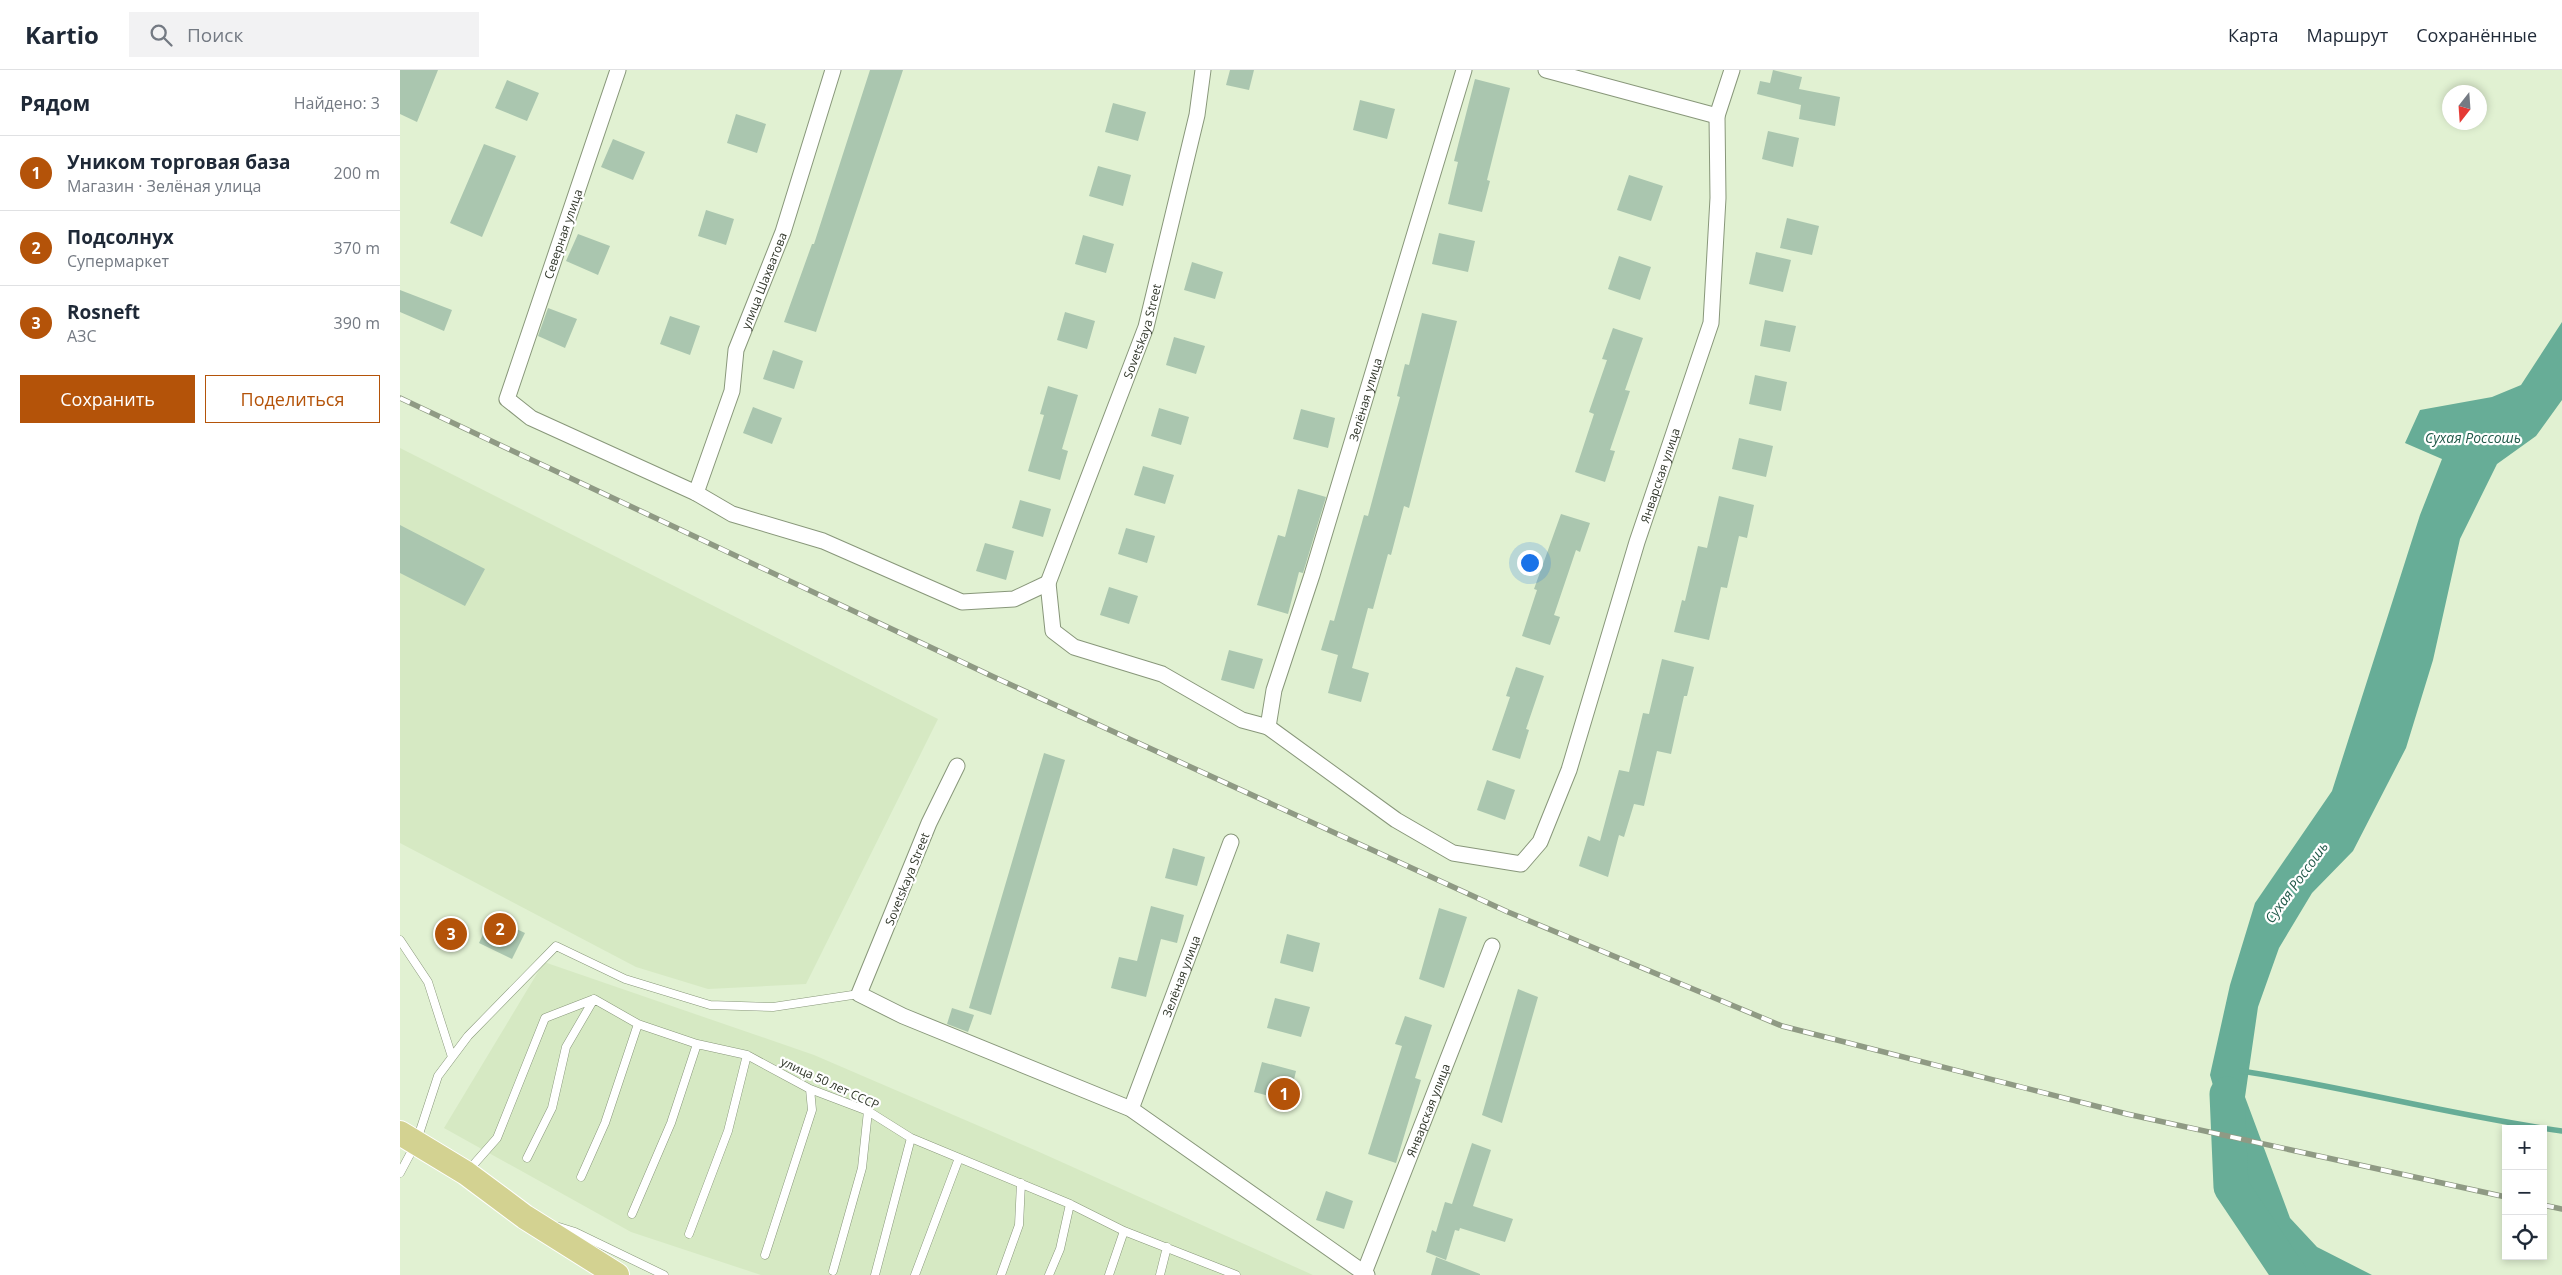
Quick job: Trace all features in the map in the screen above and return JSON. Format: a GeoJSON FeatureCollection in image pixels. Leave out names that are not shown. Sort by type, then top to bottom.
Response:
{"type":"FeatureCollection","features":[{"type":"Feature","properties":{"kind":"main road"},"geometry":{"type":"LineString","coordinates":[[408,1138],[466,1173],[525,1217],[617,1275]]}},
{"type":"Feature","properties":{"kind":"street","name":"Северная улица"},"geometry":{"type":"LineString","coordinates":[[618,70],[507,398],[531,418],[696,493]]}},
{"type":"Feature","properties":{"kind":"street","name":"улица Шахватова"},"geometry":{"type":"LineString","coordinates":[[696,493],[732,391],[736,350],[783,232],[833,70]]}},
{"type":"Feature","properties":{"kind":"street","name":"Sovetskaya Street"},"geometry":{"type":"LineString","coordinates":[[1048,583],[1146,327],[1197,115],[1203,70]]}},
{"type":"Feature","properties":{"kind":"street","name":"Зелёная улица"},"geometry":{"type":"LineString","coordinates":[[1268,727],[1274,690],[1312,575],[1464,70]]}},
{"type":"Feature","properties":{"kind":"street"},"geometry":{"type":"LineString","coordinates":[[1546,70],[1717,116]]}},
{"type":"Feature","properties":{"kind":"street","name":"Январская улица"},"geometry":{"type":"LineString","coordinates":[[1268,727],[1396,820],[1453,853],[1521,864],[1540,842],[1569,770],[1636,542],[1712,323],[1718,198],[1717,116],[1732,70]]}},
{"type":"Feature","properties":{"kind":"street"},"geometry":{"type":"LineString","coordinates":[[696,493],[732,514],[823,541],[962,602],[1014,599],[1048,583],[1053,631],[1074,647],[1162,674],[1242,720],[1268,727]]}},
{"type":"Feature","properties":{"kind":"street","name":"Sovetskaya Street"},"geometry":{"type":"LineString","coordinates":[[859,994],[929,823],[958,766]]}},
{"type":"Feature","properties":{"kind":"street","name":"Зелёная улица"},"geometry":{"type":"LineString","coordinates":[[1132,1110],[1231,842]]}},
{"type":"Feature","properties":{"kind":"street","name":"Январская улица"},"geometry":{"type":"LineString","coordinates":[[1366,1274],[1492,946]]}},
{"type":"Feature","properties":{"kind":"street"},"geometry":{"type":"LineString","coordinates":[[859,994],[903,1016],[1132,1110],[1366,1274]]}},
{"type":"Feature","properties":{"kind":"lane"},"geometry":{"type":"LineString","coordinates":[[400,940],[428,982],[452,1057]]}},
{"type":"Feature","properties":{"kind":"lane"},"geometry":{"type":"LineString","coordinates":[[400,1173],[408,1138],[438,1076],[468,1036],[556,946],[625,980],[710,1005],[773,1007],[859,994]]}},
{"type":"Feature","properties":{"kind":"lane"},"geometry":{"type":"LineString","coordinates":[[527,1158],[552,1108],[566,1047],[594,999]]}},
{"type":"Feature","properties":{"kind":"lane"},"geometry":{"type":"LineString","coordinates":[[466,1173],[497,1138],[545,1018],[594,999]]}},
{"type":"Feature","properties":{"kind":"lane","name":"улица 50 лет СССР"},"geometry":{"type":"LineString","coordinates":[[594,999],[638,1024],[697,1044],[747,1055],[810,1089],[868,1111],[911,1138],[1070,1204],[1124,1231],[1236,1275]]}},
{"type":"Feature","properties":{"kind":"lane"},"geometry":{"type":"LineString","coordinates":[[581,1177],[605,1123],[638,1024]]}},
{"type":"Feature","properties":{"kind":"lane"},"geometry":{"type":"LineString","coordinates":[[632,1214],[671,1123],[697,1044]]}},
{"type":"Feature","properties":{"kind":"lane"},"geometry":{"type":"LineString","coordinates":[[690,1234],[728,1131],[747,1055]]}},
{"type":"Feature","properties":{"kind":"lane"},"geometry":{"type":"LineString","coordinates":[[765,1255],[812,1110],[810,1089]]}},
{"type":"Feature","properties":{"kind":"lane"},"geometry":{"type":"LineString","coordinates":[[833,1271],[862,1168],[868,1111]]}},
{"type":"Feature","properties":{"kind":"lane"},"geometry":{"type":"LineString","coordinates":[[875,1275],[911,1138]]}},
{"type":"Feature","properties":{"kind":"lane"},"geometry":{"type":"LineString","coordinates":[[916,1275],[959,1158]]}},
{"type":"Feature","properties":{"kind":"lane"},"geometry":{"type":"LineString","coordinates":[[1001,1275],[1019,1225],[1021,1183]]}},
{"type":"Feature","properties":{"kind":"lane"},"geometry":{"type":"LineString","coordinates":[[1049,1275],[1060,1249],[1070,1204]]}},
{"type":"Feature","properties":{"kind":"lane"},"geometry":{"type":"LineString","coordinates":[[525,1217],[575,1232],[664,1275]]}},
{"type":"Feature","properties":{"kind":"lane"},"geometry":{"type":"LineString","coordinates":[[1109,1275],[1124,1231]]}},
{"type":"Feature","properties":{"kind":"lane"},"geometry":{"type":"LineString","coordinates":[[1160,1275],[1167,1247]]}},
{"type":"Feature","properties":{"kind":"shaded area"},"geometry":{"type":"Polygon","coordinates":[[[400,448],[938,719],[806,984],[708,989],[636,967],[400,843],[400,448]]]}},
{"type":"Feature","properties":{"kind":"shaded area"},"geometry":{"type":"Polygon","coordinates":[[[544,962],[814,1055],[1037,1151],[1313,1275],[761,1275],[631,1232],[444,1128],[544,962]]]}},
{"type":"Feature","properties":{"kind":"water","name":"Сухая Россошь"},"geometry":{"type":"Polygon","coordinates":[[[2562,322],[2562,400],[2536,436],[2497,464],[2460,539],[2433,660],[2406,748],[2353,851],[2312,893],[2279,948],[2258,1007],[2245,1097],[2290,1218],[2317,1247],[2372,1275],[2302,1275],[2247,1237],[2245,1197],[2210,1075],[2230,985],[2255,903],[2332,791],[2420,515],[2442,459],[2405,443],[2420,410],[2492,397],[2521,385],[2562,322]]]}},
{"type":"Feature","properties":{"kind":"building"},"geometry":{"type":"Polygon","coordinates":[[[400,70],[438,70],[417,122],[400,114],[400,70]]]}},
{"type":"Feature","properties":{"kind":"building"},"geometry":{"type":"Polygon","coordinates":[[[870,70],[903,70],[816,332],[784,322],[812,244],[814,244],[870,70]]]}},
{"type":"Feature","properties":{"kind":"building"},"geometry":{"type":"Polygon","coordinates":[[[1230,70],[1254,70],[1249,90],[1226,85],[1230,70]]]}},
{"type":"Feature","properties":{"kind":"building"},"geometry":{"type":"Polygon","coordinates":[[[1773,70],[1802,77],[1799,89],[1840,97],[1835,126],[1799,119],[1801,105],[1757,94],[1760,81],[1770,83],[1773,70]]]}},
{"type":"Feature","properties":{"kind":"building"},"geometry":{"type":"Polygon","coordinates":[[[1475,79],[1510,88],[1487,180],[1490,181],[1482,212],[1448,204],[1458,162],[1454,161],[1475,79]]]}},
{"type":"Feature","properties":{"kind":"building"},"geometry":{"type":"Polygon","coordinates":[[[507,80],[539,93],[527,121],[495,108],[507,80]]]}},
{"type":"Feature","properties":{"kind":"building"},"geometry":{"type":"Polygon","coordinates":[[[1360,100],[1395,109],[1387,139],[1353,130],[1360,100]]]}},
{"type":"Feature","properties":{"kind":"building"},"geometry":{"type":"Polygon","coordinates":[[[1113,103],[1146,112],[1138,141],[1105,132],[1113,103]]]}},
{"type":"Feature","properties":{"kind":"building"},"geometry":{"type":"Polygon","coordinates":[[[736,114],[766,124],[757,153],[727,143],[736,114]]]}},
{"type":"Feature","properties":{"kind":"building"},"geometry":{"type":"Polygon","coordinates":[[[1768,131],[1799,138],[1793,167],[1762,159],[1768,131]]]}},
{"type":"Feature","properties":{"kind":"building"},"geometry":{"type":"Polygon","coordinates":[[[613,139],[645,152],[633,180],[601,167],[613,139]]]}},
{"type":"Feature","properties":{"kind":"building"},"geometry":{"type":"Polygon","coordinates":[[[484,144],[516,156],[482,237],[450,223],[484,144]]]}},
{"type":"Feature","properties":{"kind":"building"},"geometry":{"type":"Polygon","coordinates":[[[1098,166],[1131,175],[1123,206],[1089,196],[1098,166]]]}},
{"type":"Feature","properties":{"kind":"building"},"geometry":{"type":"Polygon","coordinates":[[[1629,175],[1663,186],[1651,221],[1617,210],[1629,175]]]}},
{"type":"Feature","properties":{"kind":"building"},"geometry":{"type":"Polygon","coordinates":[[[706,210],[734,219],[726,245],[698,236],[706,210]]]}},
{"type":"Feature","properties":{"kind":"building"},"geometry":{"type":"Polygon","coordinates":[[[1787,218],[1819,226],[1812,255],[1780,248],[1787,218]]]}},
{"type":"Feature","properties":{"kind":"building"},"geometry":{"type":"Polygon","coordinates":[[[1439,233],[1475,241],[1468,272],[1432,264],[1439,233]]]}},
{"type":"Feature","properties":{"kind":"building"},"geometry":{"type":"Polygon","coordinates":[[[578,234],[610,246],[598,275],[566,261],[578,234]]]}},
{"type":"Feature","properties":{"kind":"building"},"geometry":{"type":"Polygon","coordinates":[[[1083,235],[1114,244],[1106,273],[1075,264],[1083,235]]]}},
{"type":"Feature","properties":{"kind":"building"},"geometry":{"type":"Polygon","coordinates":[[[1756,252],[1791,260],[1783,292],[1749,284],[1756,252]]]}},
{"type":"Feature","properties":{"kind":"building"},"geometry":{"type":"Polygon","coordinates":[[[1619,256],[1651,267],[1640,300],[1608,289],[1619,256]]]}},
{"type":"Feature","properties":{"kind":"building"},"geometry":{"type":"Polygon","coordinates":[[[1192,262],[1223,272],[1215,299],[1184,290],[1192,262]]]}},
{"type":"Feature","properties":{"kind":"building"},"geometry":{"type":"Polygon","coordinates":[[[400,290],[452,310],[444,331],[400,312],[400,290]]]}},
{"type":"Feature","properties":{"kind":"building"},"geometry":{"type":"Polygon","coordinates":[[[548,308],[577,319],[565,348],[538,336],[548,308]]]}},
{"type":"Feature","properties":{"kind":"building"},"geometry":{"type":"Polygon","coordinates":[[[1065,312],[1095,321],[1087,349],[1057,340],[1065,312]]]}},
{"type":"Feature","properties":{"kind":"building"},"geometry":{"type":"Polygon","coordinates":[[[1422,313],[1457,321],[1409,508],[1404,506],[1391,555],[1388,554],[1373,609],[1368,608],[1352,668],[1369,673],[1361,702],[1328,693],[1338,655],[1321,650],[1330,620],[1334,621],[1364,515],[1368,516],[1400,397],[1397,396],[1405,364],[1409,365],[1422,313]]]}},
{"type":"Feature","properties":{"kind":"building"},"geometry":{"type":"Polygon","coordinates":[[[670,316],[700,326],[690,355],[660,344],[670,316]]]}},
{"type":"Feature","properties":{"kind":"building"},"geometry":{"type":"Polygon","coordinates":[[[1765,320],[1796,326],[1790,352],[1760,346],[1765,320]]]}},
{"type":"Feature","properties":{"kind":"building"},"geometry":{"type":"Polygon","coordinates":[[[1613,328],[1643,338],[1625,390],[1630,391],[1610,450],[1615,451],[1605,482],[1575,472],[1594,414],[1589,412],[1607,360],[1602,359],[1613,328]]]}},
{"type":"Feature","properties":{"kind":"building"},"geometry":{"type":"Polygon","coordinates":[[[1174,337],[1205,346],[1196,374],[1166,365],[1174,337]]]}},
{"type":"Feature","properties":{"kind":"building"},"geometry":{"type":"Polygon","coordinates":[[[773,350],[803,361],[794,389],[763,379],[773,350]]]}},
{"type":"Feature","properties":{"kind":"building"},"geometry":{"type":"Polygon","coordinates":[[[1755,375],[1787,382],[1781,411],[1749,404],[1755,375]]]}},
{"type":"Feature","properties":{"kind":"building"},"geometry":{"type":"Polygon","coordinates":[[[1048,386],[1078,395],[1062,449],[1068,451],[1060,480],[1028,471],[1044,415],[1040,414],[1048,386]]]}},
{"type":"Feature","properties":{"kind":"building"},"geometry":{"type":"Polygon","coordinates":[[[753,407],[782,418],[772,444],[743,433],[753,407]]]}},
{"type":"Feature","properties":{"kind":"building"},"geometry":{"type":"Polygon","coordinates":[[[1159,408],[1189,417],[1181,445],[1151,436],[1159,408]]]}},
{"type":"Feature","properties":{"kind":"building"},"geometry":{"type":"Polygon","coordinates":[[[1301,409],[1335,418],[1328,448],[1293,439],[1301,409]]]}},
{"type":"Feature","properties":{"kind":"building"},"geometry":{"type":"Polygon","coordinates":[[[1739,438],[1773,446],[1766,477],[1732,469],[1739,438]]]}},
{"type":"Feature","properties":{"kind":"building"},"geometry":{"type":"Polygon","coordinates":[[[1143,466],[1174,475],[1165,504],[1134,495],[1143,466]]]}},
{"type":"Feature","properties":{"kind":"building"},"geometry":{"type":"Polygon","coordinates":[[[1298,489],[1326,497],[1303,573],[1299,572],[1288,614],[1257,605],[1278,535],[1285,537],[1298,489]]]}},
{"type":"Feature","properties":{"kind":"building"},"geometry":{"type":"Polygon","coordinates":[[[1719,496],[1754,505],[1747,538],[1739,536],[1727,588],[1721,587],[1709,640],[1674,632],[1682,600],[1685,601],[1698,546],[1707,548],[1719,496]]]}},
{"type":"Feature","properties":{"kind":"building"},"geometry":{"type":"Polygon","coordinates":[[[1020,500],[1051,509],[1043,537],[1012,528],[1020,500]]]}},
{"type":"Feature","properties":{"kind":"building"},"geometry":{"type":"Polygon","coordinates":[[[1561,514],[1590,523],[1580,552],[1576,550],[1554,615],[1560,617],[1550,645],[1522,636],[1537,590],[1534,589],[1561,514]]]}},
{"type":"Feature","properties":{"kind":"building"},"geometry":{"type":"Polygon","coordinates":[[[400,525],[485,569],[465,606],[400,573],[400,525]]]}},
{"type":"Feature","properties":{"kind":"building"},"geometry":{"type":"Polygon","coordinates":[[[1126,528],[1155,536],[1147,563],[1118,554],[1126,528]]]}},
{"type":"Feature","properties":{"kind":"building"},"geometry":{"type":"Polygon","coordinates":[[[985,543],[1014,551],[1006,580],[976,571],[985,543]]]}},
{"type":"Feature","properties":{"kind":"building"},"geometry":{"type":"Polygon","coordinates":[[[1109,587],[1138,596],[1129,624],[1100,615],[1109,587]]]}},
{"type":"Feature","properties":{"kind":"building"},"geometry":{"type":"Polygon","coordinates":[[[1229,650],[1263,659],[1254,689],[1221,680],[1229,650]]]}},
{"type":"Feature","properties":{"kind":"building"},"geometry":{"type":"Polygon","coordinates":[[[1662,659],[1694,667],[1687,696],[1684,696],[1671,754],[1657,751],[1644,806],[1634,804],[1624,837],[1619,835],[1608,877],[1579,866],[1588,836],[1600,841],[1619,770],[1629,772],[1643,713],[1649,714],[1662,659]]]}},
{"type":"Feature","properties":{"kind":"building"},"geometry":{"type":"Polygon","coordinates":[[[1516,667],[1544,676],[1526,729],[1529,730],[1520,759],[1492,750],[1510,697],[1506,696],[1516,667]]]}},
{"type":"Feature","properties":{"kind":"building"},"geometry":{"type":"Polygon","coordinates":[[[1044,753],[1065,760],[991,1015],[969,1008],[1044,753]]]}},
{"type":"Feature","properties":{"kind":"building"},"geometry":{"type":"Polygon","coordinates":[[[1487,780],[1515,790],[1505,820],[1477,810],[1487,780]]]}},
{"type":"Feature","properties":{"kind":"building"},"geometry":{"type":"Polygon","coordinates":[[[1173,848],[1205,857],[1197,886],[1165,878],[1173,848]]]}},
{"type":"Feature","properties":{"kind":"building"},"geometry":{"type":"Polygon","coordinates":[[[1151,906],[1184,915],[1177,943],[1161,939],[1146,997],[1111,988],[1119,957],[1137,961],[1151,906]]]}},
{"type":"Feature","properties":{"kind":"building"},"geometry":{"type":"Polygon","coordinates":[[[1439,908],[1467,917],[1444,988],[1419,979],[1439,908]]]}},
{"type":"Feature","properties":{"kind":"building"},"geometry":{"type":"Polygon","coordinates":[[[491,917],[525,933],[512,959],[479,943],[491,917]]]}},
{"type":"Feature","properties":{"kind":"building"},"geometry":{"type":"Polygon","coordinates":[[[1287,934],[1320,943],[1313,972],[1280,963],[1287,934]]]}},
{"type":"Feature","properties":{"kind":"building"},"geometry":{"type":"Polygon","coordinates":[[[1518,989],[1538,997],[1502,1123],[1482,1115],[1518,989]]]}},
{"type":"Feature","properties":{"kind":"building"},"geometry":{"type":"Polygon","coordinates":[[[1275,998],[1310,1007],[1301,1037],[1267,1028],[1275,998]]]}},
{"type":"Feature","properties":{"kind":"building"},"geometry":{"type":"Polygon","coordinates":[[[952,1008],[974,1015],[968,1032],[947,1024],[952,1008]]]}},
{"type":"Feature","properties":{"kind":"building"},"geometry":{"type":"Polygon","coordinates":[[[1405,1016],[1432,1025],[1415,1078],[1421,1080],[1396,1163],[1368,1154],[1402,1046],[1395,1044],[1405,1016]]]}},
{"type":"Feature","properties":{"kind":"building"},"geometry":{"type":"Polygon","coordinates":[[[1262,1062],[1296,1071],[1289,1101],[1254,1092],[1262,1062]]]}},
{"type":"Feature","properties":{"kind":"building"},"geometry":{"type":"Polygon","coordinates":[[[1472,1143],[1491,1150],[1473,1206],[1513,1219],[1505,1242],[1460,1228],[1459,1231],[1455,1230],[1446,1260],[1426,1252],[1432,1230],[1436,1232],[1445,1202],[1452,1204],[1472,1143]]]}},
{"type":"Feature","properties":{"kind":"building"},"geometry":{"type":"Polygon","coordinates":[[[1326,1191],[1353,1201],[1344,1229],[1316,1220],[1326,1191]]]}},
{"type":"Feature","properties":{"kind":"building"},"geometry":{"type":"Polygon","coordinates":[[[1436,1257],[1480,1274],[1480,1275],[1431,1275],[1436,1257]]]}},
{"type":"Feature","properties":{"kind":"waterway"},"geometry":{"type":"LineString","coordinates":[[2242,1071],[2322,1085],[2482,1118],[2562,1131]]}},
{"type":"Feature","properties":{"kind":"waterway","name":"Сухая Россошь"},"geometry":{"type":"LineString","coordinates":[[2227,1094],[2231,1187],[2290,1275]]}},
{"type":"Feature","properties":{"kind":"railway"},"geometry":{"type":"LineString","coordinates":[[400,398],[996,678],[1508,912],[1782,1026],[2127,1114],[2502,1196]]}},
{"type":"Feature","properties":{"kind":"railway"},"geometry":{"type":"LineString","coordinates":[[2547,1206],[2562,1209]]}},
{"type":"Feature","properties":{"kind":"place","name":"Подсолнух"},"geometry":{"type":"Point","coordinates":[500,929]}},
{"type":"Feature","properties":{"kind":"place","name":"Rosneft"},"geometry":{"type":"Point","coordinates":[451,934]}},
{"type":"Feature","properties":{"kind":"place","name":"Уником торговая база"},"geometry":{"type":"Point","coordinates":[1284,1094]}}]}
